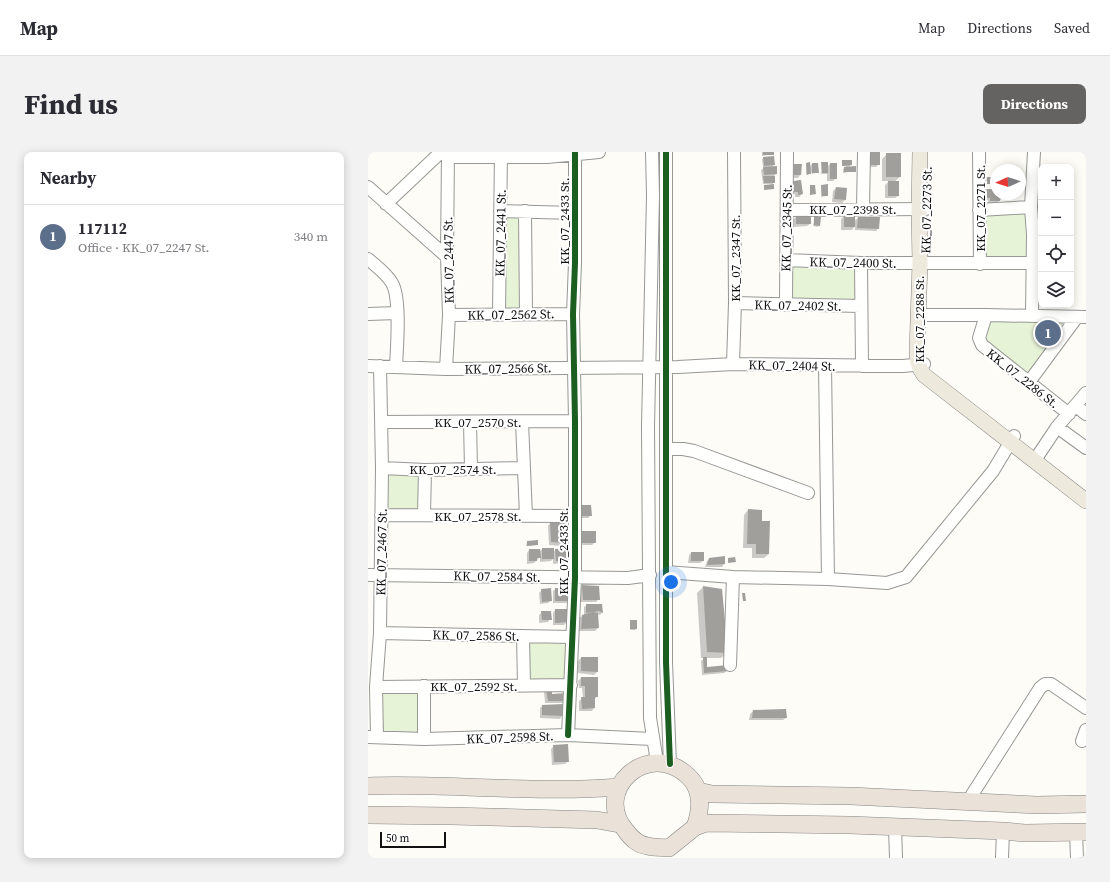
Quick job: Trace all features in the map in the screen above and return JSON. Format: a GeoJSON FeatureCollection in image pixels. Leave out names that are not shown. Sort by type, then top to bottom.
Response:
{"type":"FeatureCollection","features":[{"type":"Feature","properties":{"kind":"highway"},"geometry":{"type":"LineString","coordinates":[[695,827],[699,815],[700,803],[698,791],[691,779],[682,770],[663,763],[641,766],[628,774],[619,787],[615,805],[619,824],[634,841],[647,852],[668,853],[695,827],[706,823],[895,827],[1025,833],[1081,832]]}},
{"type":"Feature","properties":{"kind":"highway"},"geometry":{"type":"LineString","coordinates":[[368,786],[538,790],[591,790],[619,787]]}},
{"type":"Feature","properties":{"kind":"highway"},"geometry":{"type":"LineString","coordinates":[[698,791],[712,794],[851,796],[968,801],[1037,806],[1086,804]]}},
{"type":"Feature","properties":{"kind":"highway"},"geometry":{"type":"LineString","coordinates":[[368,815],[597,820],[619,824]]}},
{"type":"Feature","properties":{"kind":"main road"},"geometry":{"type":"LineString","coordinates":[[920,152],[922,209]]}},
{"type":"Feature","properties":{"kind":"main road","name":"KK_07_2273 St."},"geometry":{"type":"LineString","coordinates":[[921,365],[922,209],[927,152]]}},
{"type":"Feature","properties":{"kind":"main road","name":"KK_07_2288 St."},"geometry":{"type":"LineString","coordinates":[[921,365],[961,395],[1012,439],[1086,493]]}},
{"type":"Feature","properties":{"kind":"main road","name":"KK_07_2288 St."},"geometry":{"type":"LineString","coordinates":[[1036,457],[1086,501]]}},
{"type":"Feature","properties":{"kind":"street"},"geometry":{"type":"LineString","coordinates":[[386,204],[446,154],[547,157],[599,152]]}},
{"type":"Feature","properties":{"kind":"street"},"geometry":{"type":"LineString","coordinates":[[652,152],[648,367],[650,718],[652,739],[663,763]]}},
{"type":"Feature","properties":{"kind":"street"},"geometry":{"type":"LineString","coordinates":[[663,763],[666,662],[666,152]]}},
{"type":"Feature","properties":{"kind":"street","name":"KK_07_2347 St."},"geometry":{"type":"LineString","coordinates":[[733,364],[735,304],[734,152]]}},
{"type":"Feature","properties":{"kind":"street","name":"KK_07_2345 St."},"geometry":{"type":"LineString","coordinates":[[786,304],[787,152]]}},
{"type":"Feature","properties":{"kind":"street"},"geometry":{"type":"LineString","coordinates":[[863,208],[864,152]]}},
{"type":"Feature","properties":{"kind":"street","name":"KK_07_2271 St."},"geometry":{"type":"LineString","coordinates":[[979,152],[980,264]]}},
{"type":"Feature","properties":{"kind":"street"},"geometry":{"type":"LineString","coordinates":[[1032,316],[1031,263],[1033,235],[1031,208],[1034,152]]}},
{"type":"Feature","properties":{"kind":"street","name":"KK_07_2447 St."},"geometry":{"type":"LineString","coordinates":[[446,154],[449,315],[446,369]]}},
{"type":"Feature","properties":{"kind":"street","name":"KK_07_2433 St."},"geometry":{"type":"LineString","coordinates":[[568,735],[575,578],[573,314],[575,263],[575,154]]}},
{"type":"Feature","properties":{"kind":"street","name":"KK_07_2441 St."},"geometry":{"type":"LineString","coordinates":[[499,314],[501,155]]}},
{"type":"Feature","properties":{"kind":"street"},"geometry":{"type":"LineString","coordinates":[[370,193],[386,204],[447,257]]}},
{"type":"Feature","properties":{"kind":"street","name":"KK_07_2398 St."},"geometry":{"type":"LineString","coordinates":[[787,210],[863,208],[922,209]]}},
{"type":"Feature","properties":{"kind":"street"},"geometry":{"type":"LineString","coordinates":[[979,210],[1031,208]]}},
{"type":"Feature","properties":{"kind":"street"},"geometry":{"type":"LineString","coordinates":[[500,211],[575,213]]}},
{"type":"Feature","properties":{"kind":"street"},"geometry":{"type":"LineString","coordinates":[[525,211],[526,314]]}},
{"type":"Feature","properties":{"kind":"street"},"geometry":{"type":"LineString","coordinates":[[368,259],[387,276],[397,295],[398,336],[396,366]]}},
{"type":"Feature","properties":{"kind":"street","name":"KK_07_2400 St."},"geometry":{"type":"LineString","coordinates":[[786,260],[861,263],[1031,263]]}},
{"type":"Feature","properties":{"kind":"street"},"geometry":{"type":"LineString","coordinates":[[861,263],[862,366]]}},
{"type":"Feature","properties":{"kind":"street","name":"KK_07_2402 St."},"geometry":{"type":"LineString","coordinates":[[735,304],[861,306]]}},
{"type":"Feature","properties":{"kind":"street"},"geometry":{"type":"LineString","coordinates":[[368,314],[397,313]]}},
{"type":"Feature","properties":{"kind":"street","name":"KK_07_2562 St."},"geometry":{"type":"LineString","coordinates":[[449,315],[573,314]]}},
{"type":"Feature","properties":{"kind":"street"},"geometry":{"type":"LineString","coordinates":[[921,315],[1082,317]]}},
{"type":"Feature","properties":{"kind":"street","name":"KK_07_2286 St."},"geometry":{"type":"LineString","coordinates":[[986,315],[979,335],[979,341],[982,345],[1029,382],[1072,410],[1086,414]]}},
{"type":"Feature","properties":{"kind":"street"},"geometry":{"type":"LineString","coordinates":[[1029,382],[1082,317]]}},
{"type":"Feature","properties":{"kind":"street","name":"KK_07_2404 St."},"geometry":{"type":"LineString","coordinates":[[648,367],[733,364],[862,366],[921,365]]}},
{"type":"Feature","properties":{"kind":"street"},"geometry":{"type":"LineString","coordinates":[[825,365],[828,579]]}},
{"type":"Feature","properties":{"kind":"street","name":"KK_07_2566 St."},"geometry":{"type":"LineString","coordinates":[[374,366],[446,369],[648,367]]}},
{"type":"Feature","properties":{"kind":"street","name":"KK_07_2467 St."},"geometry":{"type":"LineString","coordinates":[[372,737],[380,633],[382,468],[381,422],[374,366]]}},
{"type":"Feature","properties":{"kind":"street"},"geometry":{"type":"LineString","coordinates":[[1036,457],[1057,427],[1086,393]]}},
{"type":"Feature","properties":{"kind":"street","name":"KK_07_2570 St."},"geometry":{"type":"LineString","coordinates":[[381,422],[575,421]]}},
{"type":"Feature","properties":{"kind":"street"},"geometry":{"type":"LineString","coordinates":[[470,422],[471,469]]}},
{"type":"Feature","properties":{"kind":"street"},"geometry":{"type":"LineString","coordinates":[[522,422],[526,516]]}},
{"type":"Feature","properties":{"kind":"street"},"geometry":{"type":"LineString","coordinates":[[1057,427],[1086,448]]}},
{"type":"Feature","properties":{"kind":"street"},"geometry":{"type":"LineString","coordinates":[[666,572],[887,583],[906,577],[992,471],[1012,439]]}},
{"type":"Feature","properties":{"kind":"street"},"geometry":{"type":"LineString","coordinates":[[666,449],[694,451],[808,493]]}},
{"type":"Feature","properties":{"kind":"street","name":"KK_07_2574 St."},"geometry":{"type":"LineString","coordinates":[[382,468],[425,470],[524,468]]}},
{"type":"Feature","properties":{"kind":"street"},"geometry":{"type":"LineString","coordinates":[[424,515],[425,470]]}},
{"type":"Feature","properties":{"kind":"street","name":"KK_07_2578 St."},"geometry":{"type":"LineString","coordinates":[[381,515],[574,516]]}},
{"type":"Feature","properties":{"kind":"street","name":"KK_07_2584 St."},"geometry":{"type":"LineString","coordinates":[[368,575],[628,578],[650,575]]}},
{"type":"Feature","properties":{"kind":"street"},"geometry":{"type":"LineString","coordinates":[[730,665],[733,576]]}},
{"type":"Feature","properties":{"kind":"street","name":"KK_07_2586 St."},"geometry":{"type":"LineString","coordinates":[[380,633],[572,637]]}},
{"type":"Feature","properties":{"kind":"street"},"geometry":{"type":"LineString","coordinates":[[523,636],[524,685]]}},
{"type":"Feature","properties":{"kind":"street"},"geometry":{"type":"LineString","coordinates":[[968,801],[1040,688],[1045,684],[1051,684],[1086,708]]}},
{"type":"Feature","properties":{"kind":"street","name":"KK_07_2592 St."},"geometry":{"type":"LineString","coordinates":[[376,687],[571,685]]}},
{"type":"Feature","properties":{"kind":"street"},"geometry":{"type":"LineString","coordinates":[[424,686],[424,739]]}},
{"type":"Feature","properties":{"kind":"street","name":"KK_07_2598 St."},"geometry":{"type":"LineString","coordinates":[[372,737],[424,739],[568,735],[652,739]]}},
{"type":"Feature","properties":{"kind":"street"},"geometry":{"type":"LineString","coordinates":[[895,827],[896,858]]}},
{"type":"Feature","properties":{"kind":"street"},"geometry":{"type":"LineString","coordinates":[[1002,858],[1003,831]]}},
{"type":"Feature","properties":{"kind":"street"},"geometry":{"type":"LineString","coordinates":[[1077,858],[1081,832]]}},
{"type":"Feature","properties":{"kind":"green space"},"geometry":{"type":"Polygon","coordinates":[[[1031,207],[1031,263],[980,264],[979,210],[1031,207]]]}},
{"type":"Feature","properties":{"kind":"green space"},"geometry":{"type":"Polygon","coordinates":[[[500,211],[525,211],[526,314],[499,314],[500,211]]]}},
{"type":"Feature","properties":{"kind":"green space"},"geometry":{"type":"Polygon","coordinates":[[[786,260],[861,263],[861,306],[786,305],[786,260]]]}},
{"type":"Feature","properties":{"kind":"green space"},"geometry":{"type":"Polygon","coordinates":[[[986,315],[1077,317],[1029,382],[979,341],[986,315]]]}},
{"type":"Feature","properties":{"kind":"green space"},"geometry":{"type":"Polygon","coordinates":[[[382,468],[425,470],[424,515],[381,515],[382,468]]]}},
{"type":"Feature","properties":{"kind":"green space"},"geometry":{"type":"Polygon","coordinates":[[[523,636],[572,637],[571,685],[524,685],[523,636]]]}},
{"type":"Feature","properties":{"kind":"green space"},"geometry":{"type":"Polygon","coordinates":[[[424,686],[424,739],[377,738],[376,687],[424,686]]]}},
{"type":"Feature","properties":{"kind":"building"},"geometry":{"type":"Polygon","coordinates":[[[763,152],[774,152],[774,155],[763,155],[763,152]]]}},
{"type":"Feature","properties":{"kind":"building"},"geometry":{"type":"Polygon","coordinates":[[[869,152],[880,152],[880,165],[869,165],[869,152]]]}},
{"type":"Feature","properties":{"kind":"building"},"geometry":{"type":"Polygon","coordinates":[[[886,153],[901,153],[901,177],[886,177],[886,153]]]}},
{"type":"Feature","properties":{"kind":"building"},"geometry":{"type":"Polygon","coordinates":[[[774,156],[775,165],[764,166],[763,157],[774,156]]]}},
{"type":"Feature","properties":{"kind":"building"},"geometry":{"type":"Polygon","coordinates":[[[842,160],[852,160],[852,165],[842,166],[842,160]]]}},
{"type":"Feature","properties":{"kind":"building"},"geometry":{"type":"Polygon","coordinates":[[[810,162],[811,174],[807,174],[806,163],[810,162]]]}},
{"type":"Feature","properties":{"kind":"building"},"geometry":{"type":"Polygon","coordinates":[[[821,162],[828,162],[828,173],[822,173],[821,162]]]}},
{"type":"Feature","properties":{"kind":"building"},"geometry":{"type":"Polygon","coordinates":[[[812,163],[818,163],[819,173],[812,173],[812,163]]]}},
{"type":"Feature","properties":{"kind":"building"},"geometry":{"type":"Polygon","coordinates":[[[830,163],[837,163],[837,179],[830,179],[830,163]]]}},
{"type":"Feature","properties":{"kind":"building"},"geometry":{"type":"Polygon","coordinates":[[[794,164],[802,164],[801,175],[794,175],[794,164]]]}},
{"type":"Feature","properties":{"kind":"building"},"geometry":{"type":"Polygon","coordinates":[[[777,166],[777,174],[764,175],[763,167],[777,166]]]}},
{"type":"Feature","properties":{"kind":"building"},"geometry":{"type":"Polygon","coordinates":[[[856,166],[856,172],[844,172],[844,167],[856,166]]]}},
{"type":"Feature","properties":{"kind":"building"},"geometry":{"type":"Polygon","coordinates":[[[763,176],[775,176],[775,183],[764,183],[763,176]]]}},
{"type":"Feature","properties":{"kind":"building"},"geometry":{"type":"Polygon","coordinates":[[[987,177],[990,177],[990,184],[987,184],[987,177]]]}},
{"type":"Feature","properties":{"kind":"building"},"geometry":{"type":"Polygon","coordinates":[[[801,180],[803,194],[798,195],[798,192],[794,192],[793,181],[801,180]]]}},
{"type":"Feature","properties":{"kind":"building"},"geometry":{"type":"Polygon","coordinates":[[[888,181],[899,181],[899,196],[888,196],[888,181]]]}},
{"type":"Feature","properties":{"kind":"building"},"geometry":{"type":"Polygon","coordinates":[[[774,184],[774,189],[764,190],[764,185],[774,184]]]}},
{"type":"Feature","properties":{"kind":"building"},"geometry":{"type":"Polygon","coordinates":[[[828,184],[828,196],[822,196],[821,185],[828,184]]]}},
{"type":"Feature","properties":{"kind":"building"},"geometry":{"type":"Polygon","coordinates":[[[810,185],[815,185],[816,194],[810,195],[810,185]]]}},
{"type":"Feature","properties":{"kind":"building"},"geometry":{"type":"Polygon","coordinates":[[[836,187],[847,188],[846,200],[834,199],[836,187]]]}},
{"type":"Feature","properties":{"kind":"building"},"geometry":{"type":"Polygon","coordinates":[[[987,189],[990,189],[990,198],[987,198],[987,189]]]}},
{"type":"Feature","properties":{"kind":"building"},"geometry":{"type":"Polygon","coordinates":[[[990,200],[1000,200],[1000,201],[990,200]]]}},
{"type":"Feature","properties":{"kind":"building"},"geometry":{"type":"Polygon","coordinates":[[[811,213],[811,224],[796,224],[796,216],[811,213]]]}},
{"type":"Feature","properties":{"kind":"building"},"geometry":{"type":"Polygon","coordinates":[[[814,214],[818,214],[818,217],[821,217],[820,226],[814,225],[814,214]]]}},
{"type":"Feature","properties":{"kind":"building"},"geometry":{"type":"Polygon","coordinates":[[[844,215],[855,215],[855,227],[844,227],[844,215]]]}},
{"type":"Feature","properties":{"kind":"building"},"geometry":{"type":"Polygon","coordinates":[[[858,217],[880,217],[879,229],[857,228],[858,217]]]}},
{"type":"Feature","properties":{"kind":"building"},"geometry":{"type":"Polygon","coordinates":[[[580,505],[591,505],[592,516],[580,516],[580,505]]]}},
{"type":"Feature","properties":{"kind":"building"},"geometry":{"type":"Polygon","coordinates":[[[748,509],[762,510],[762,521],[770,521],[769,554],[756,554],[756,544],[747,544],[748,509]]]}},
{"type":"Feature","properties":{"kind":"building"},"geometry":{"type":"Polygon","coordinates":[[[550,522],[566,523],[564,543],[551,542],[550,522]]]}},
{"type":"Feature","properties":{"kind":"building"},"geometry":{"type":"Polygon","coordinates":[[[580,531],[596,531],[596,543],[580,543],[580,531]]]}},
{"type":"Feature","properties":{"kind":"building"},"geometry":{"type":"Polygon","coordinates":[[[538,540],[538,545],[527,546],[527,541],[538,540]]]}},
{"type":"Feature","properties":{"kind":"building"},"geometry":{"type":"Polygon","coordinates":[[[542,548],[554,548],[554,559],[542,559],[542,548]]]}},
{"type":"Feature","properties":{"kind":"building"},"geometry":{"type":"Polygon","coordinates":[[[567,548],[568,561],[556,561],[555,549],[567,548]]]}},
{"type":"Feature","properties":{"kind":"building"},"geometry":{"type":"Polygon","coordinates":[[[529,549],[540,549],[541,558],[537,558],[537,561],[529,561],[529,549]]]}},
{"type":"Feature","properties":{"kind":"building"},"geometry":{"type":"Polygon","coordinates":[[[691,552],[704,552],[704,561],[691,561],[691,552]]]}},
{"type":"Feature","properties":{"kind":"building"},"geometry":{"type":"Polygon","coordinates":[[[725,556],[725,564],[707,565],[709,558],[725,556]]]}},
{"type":"Feature","properties":{"kind":"building"},"geometry":{"type":"Polygon","coordinates":[[[735,557],[736,562],[728,563],[728,558],[735,557]]]}},
{"type":"Feature","properties":{"kind":"building"},"geometry":{"type":"Polygon","coordinates":[[[582,585],[599,586],[600,600],[583,600],[582,585]]]}},
{"type":"Feature","properties":{"kind":"building"},"geometry":{"type":"Polygon","coordinates":[[[703,586],[722,589],[728,653],[707,652],[703,586]]]}},
{"type":"Feature","properties":{"kind":"building"},"geometry":{"type":"Polygon","coordinates":[[[551,588],[552,601],[542,602],[541,589],[551,588]]]}},
{"type":"Feature","properties":{"kind":"building"},"geometry":{"type":"Polygon","coordinates":[[[555,588],[570,588],[570,601],[555,601],[555,588]]]}},
{"type":"Feature","properties":{"kind":"building"},"geometry":{"type":"Polygon","coordinates":[[[742,593],[745,593],[746,601],[743,601],[742,593]]]}},
{"type":"Feature","properties":{"kind":"building"},"geometry":{"type":"Polygon","coordinates":[[[586,604],[602,604],[603,613],[599,611],[586,613],[586,604]]]}},
{"type":"Feature","properties":{"kind":"building"},"geometry":{"type":"Polygon","coordinates":[[[555,609],[567,609],[568,622],[555,623],[555,609]]]}},
{"type":"Feature","properties":{"kind":"building"},"geometry":{"type":"Polygon","coordinates":[[[541,611],[551,611],[552,620],[542,620],[541,611]]]}},
{"type":"Feature","properties":{"kind":"building"},"geometry":{"type":"Polygon","coordinates":[[[593,612],[598,613],[599,628],[581,629],[582,615],[593,612]]]}},
{"type":"Feature","properties":{"kind":"building"},"geometry":{"type":"Polygon","coordinates":[[[630,620],[637,620],[637,629],[630,629],[630,620]]]}},
{"type":"Feature","properties":{"kind":"building"},"geometry":{"type":"Polygon","coordinates":[[[581,657],[598,657],[598,672],[581,671],[581,657]]]}},
{"type":"Feature","properties":{"kind":"building"},"geometry":{"type":"Polygon","coordinates":[[[703,657],[707,657],[707,667],[728,665],[728,671],[704,673],[703,657]]]}},
{"type":"Feature","properties":{"kind":"building"},"geometry":{"type":"Polygon","coordinates":[[[581,677],[598,677],[598,697],[595,697],[595,708],[582,709],[581,697],[585,697],[585,686],[581,686],[581,677]]]}},
{"type":"Feature","properties":{"kind":"building"},"geometry":{"type":"Polygon","coordinates":[[[552,687],[552,694],[567,693],[568,701],[548,701],[546,689],[552,687]]]}},
{"type":"Feature","properties":{"kind":"building"},"geometry":{"type":"Polygon","coordinates":[[[563,704],[563,716],[542,715],[542,705],[563,704]]]}},
{"type":"Feature","properties":{"kind":"building"},"geometry":{"type":"Polygon","coordinates":[[[786,709],[787,718],[752,718],[753,710],[786,709]]]}},
{"type":"Feature","properties":{"kind":"building"},"geometry":{"type":"Polygon","coordinates":[[[568,744],[569,762],[554,762],[553,745],[568,744]]]}},
{"type":"Feature","properties":{"kind":"cycle path"},"geometry":{"type":"LineString","coordinates":[[666,152],[666,662],[670,764]]}},
{"type":"Feature","properties":{"kind":"cycle path"},"geometry":{"type":"LineString","coordinates":[[568,735],[575,578],[573,314],[575,263],[575,153]]}},
{"type":"Feature","properties":{"kind":"place","name":"117112"},"geometry":{"type":"Point","coordinates":[1048,333]}}]}
